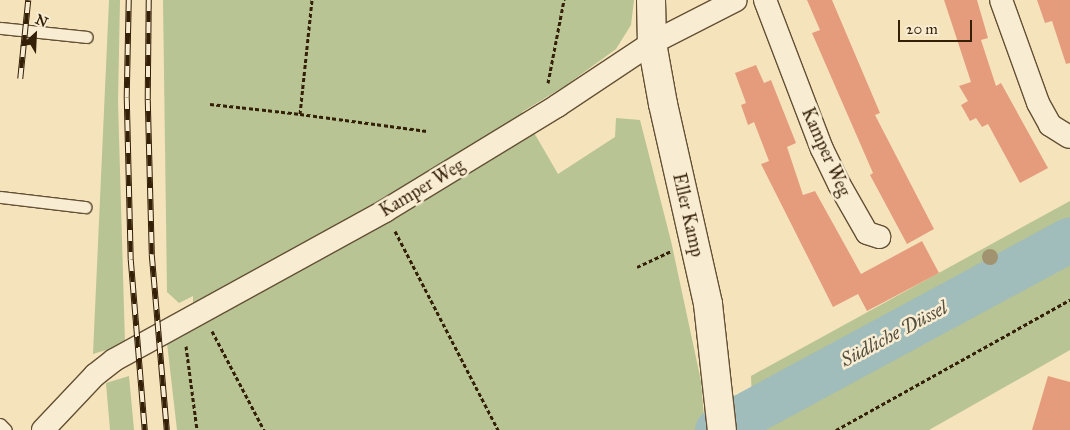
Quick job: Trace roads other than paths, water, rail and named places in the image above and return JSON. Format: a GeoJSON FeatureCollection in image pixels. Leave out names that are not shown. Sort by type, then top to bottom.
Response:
{"type":"FeatureCollection","features":[{"type":"Feature","properties":{"kind":"street","name":"Eller Kamp"},"geometry":{"type":"LineString","coordinates":[[651,0],[652,43],[708,304],[719,386],[722,430]]}},
{"type":"Feature","properties":{"kind":"street","name":"Kamper Weg"},"geometry":{"type":"LineString","coordinates":[[43,430],[104,368],[201,310],[385,211],[557,106],[652,43],[736,0]]}},
{"type":"Feature","properties":{"kind":"street","name":"Kamper Weg"},"geometry":{"type":"LineString","coordinates":[[765,0],[822,149],[867,234],[880,237]]}},
{"type":"Feature","properties":{"kind":"street"},"geometry":{"type":"LineString","coordinates":[[1001,0],[1038,102],[1050,126],[1069,137]]}},
{"type":"Feature","properties":{"kind":"lane"},"geometry":{"type":"LineString","coordinates":[[0,28],[87,37]]}},
{"type":"Feature","properties":{"kind":"lane"},"geometry":{"type":"LineString","coordinates":[[0,198],[85,207]]}},
{"type":"Feature","properties":{"kind":"lane"},"geometry":{"type":"LineString","coordinates":[[0,424],[6,430]]}},
{"type":"Feature","properties":{"kind":"waterway","name":"Südliche Düssel"},"geometry":{"type":"LineString","coordinates":[[717,430],[1070,239]]}},
{"type":"Feature","properties":{"kind":"railway"},"geometry":{"type":"LineString","coordinates":[[20,79],[28,0]]}},
{"type":"Feature","properties":{"kind":"railway"},"geometry":{"type":"LineString","coordinates":[[129,0],[127,98],[131,260],[145,430]]}},
{"type":"Feature","properties":{"kind":"railway"},"geometry":{"type":"LineString","coordinates":[[149,0],[148,100],[152,255],[167,430]]}}]}
